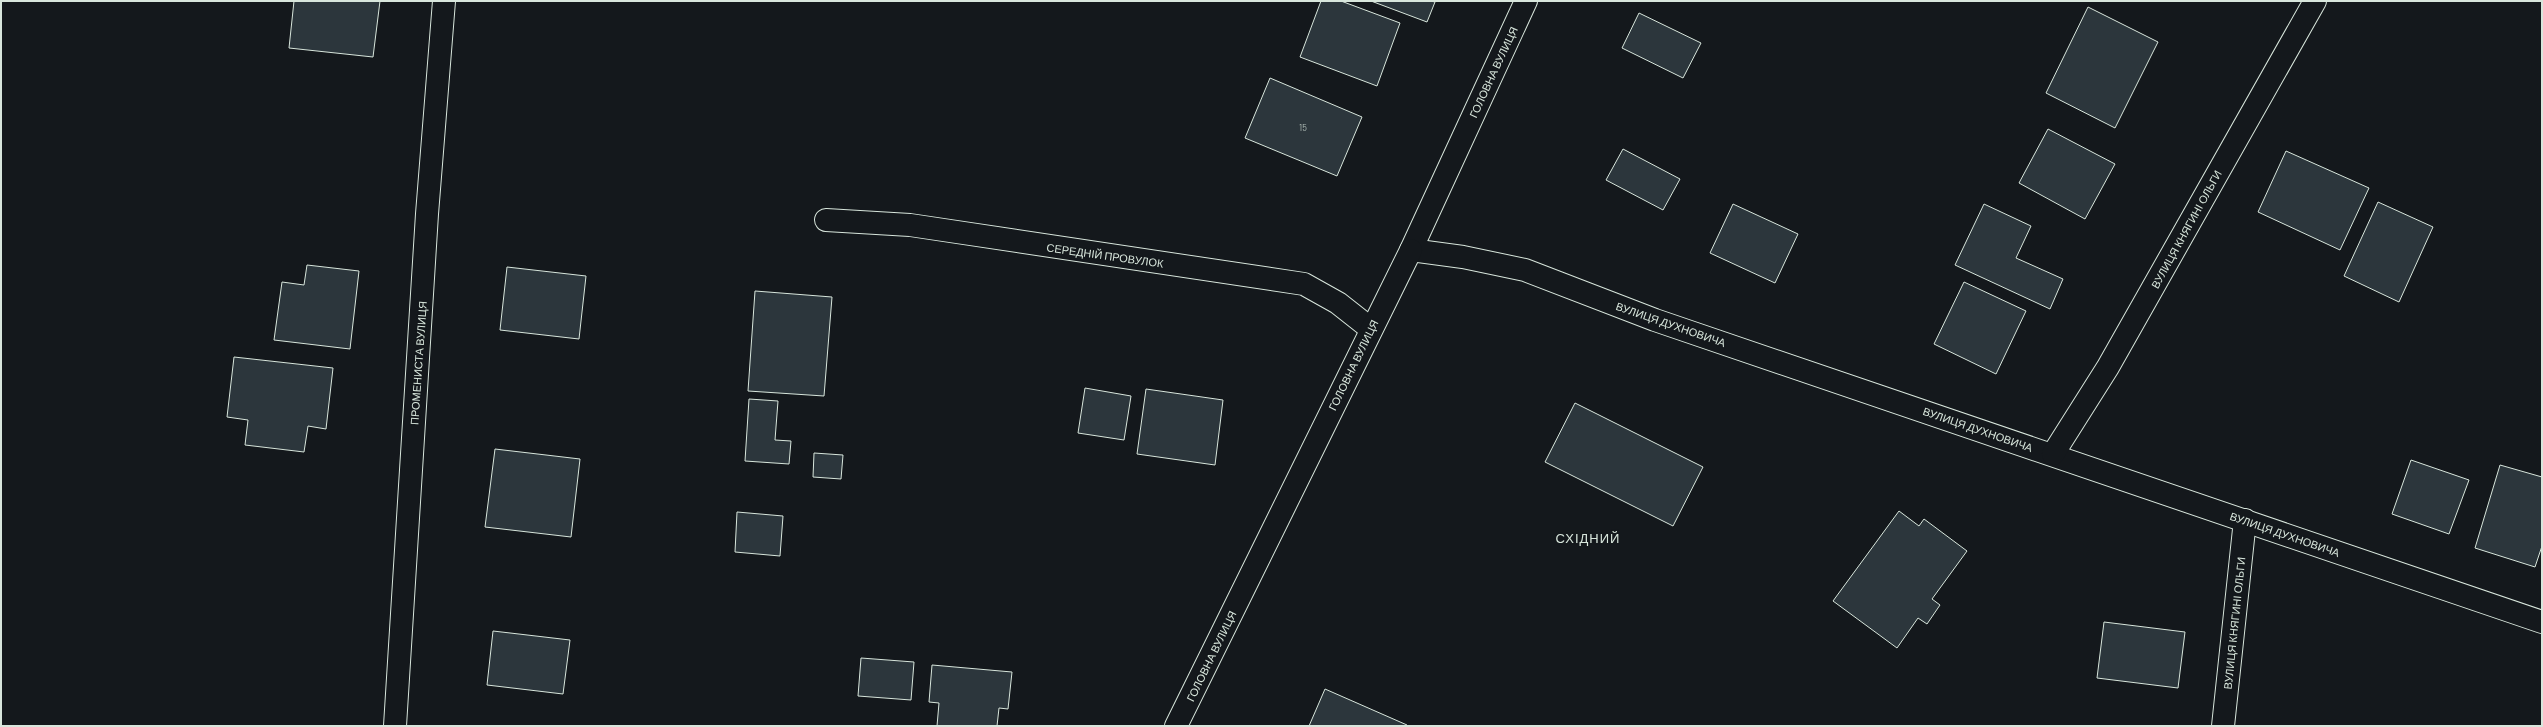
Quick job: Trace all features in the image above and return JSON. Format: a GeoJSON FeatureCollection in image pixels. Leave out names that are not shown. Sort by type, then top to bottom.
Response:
{"type":"FeatureCollection","features":[{"type":"Feature","properties":{"kind":"street","name":"ПРОМЕНИСТА ВУЛИЦЯ"},"geometry":{"type":"LineString","coordinates":[[395,726],[427,214],[444,1]]}},
{"type":"Feature","properties":{"kind":"street","name":"ГОЛОВНА ВУЛИЦЯ"},"geometry":{"type":"LineString","coordinates":[[1176,726],[1411,250],[1526,1]]}},
{"type":"Feature","properties":{"kind":"street","name":"ВУЛИЦЯ КНЯГИНІ ОЛЬГИ"},"geometry":{"type":"LineString","coordinates":[[2053,454],[2108,367],[2315,1]]}},
{"type":"Feature","properties":{"kind":"street","name":"СЕРЕДНІЙ ПРОВУЛОК"},"geometry":{"type":"LineString","coordinates":[[826,220],[910,225],[1304,284],[1338,303],[1371,329]]}},
{"type":"Feature","properties":{"kind":"street","name":"ВУЛИЦЯ ДУХНОВИЧА"},"geometry":{"type":"LineString","coordinates":[[1411,250],[1463,257],[1525,270],[1655,320],[2053,454],[2542,622]]}},
{"type":"Feature","properties":{"kind":"street","name":"ВУЛИЦЯ КНЯГИНІ ОЛЬГИ"},"geometry":{"type":"LineString","coordinates":[[2223,726],[2245,520]]}},
{"type":"Feature","properties":{"kind":"building"},"geometry":{"type":"Polygon","coordinates":[[[294,1],[380,1],[373,57],[289,48],[294,1]]]}},
{"type":"Feature","properties":{"kind":"building"},"geometry":{"type":"Polygon","coordinates":[[[1321,1],[1341,1],[1400,23],[1377,86],[1300,57],[1321,1]]]}},
{"type":"Feature","properties":{"kind":"building"},"geometry":{"type":"Polygon","coordinates":[[[1371,1],[1431,1],[1435,2],[1427,22],[1371,1]]]}},
{"type":"Feature","properties":{"kind":"building"},"geometry":{"type":"Polygon","coordinates":[[[2088,7],[2158,42],[2115,128],[2046,93],[2088,7]]]}},
{"type":"Feature","properties":{"kind":"building"},"geometry":{"type":"Polygon","coordinates":[[[1639,13],[1701,43],[1683,78],[1622,48],[1639,13]]]}},
{"type":"Feature","properties":{"kind":"building"},"geometry":{"type":"Polygon","coordinates":[[[1270,78],[1362,117],[1337,176],[1245,138],[1270,78]]]}},
{"type":"Feature","properties":{"kind":"building"},"geometry":{"type":"Polygon","coordinates":[[[2048,129],[2115,164],[2085,219],[2019,183],[2048,129]]]}},
{"type":"Feature","properties":{"kind":"building"},"geometry":{"type":"Polygon","coordinates":[[[1623,149],[1680,179],[1663,210],[1606,180],[1623,149]]]}},
{"type":"Feature","properties":{"kind":"building"},"geometry":{"type":"Polygon","coordinates":[[[2286,151],[2369,188],[2340,250],[2258,212],[2286,151]]]}},
{"type":"Feature","properties":{"kind":"building"},"geometry":{"type":"Polygon","coordinates":[[[2378,202],[2433,227],[2399,302],[2344,276],[2378,202]]]}},
{"type":"Feature","properties":{"kind":"building"},"geometry":{"type":"Polygon","coordinates":[[[1733,204],[1798,234],[1775,283],[1710,253],[1733,204]]]}},
{"type":"Feature","properties":{"kind":"building"},"geometry":{"type":"Polygon","coordinates":[[[1984,204],[2031,226],[2016,258],[2063,279],[2050,309],[1955,265],[1984,204]]]}},
{"type":"Feature","properties":{"kind":"building"},"geometry":{"type":"Polygon","coordinates":[[[307,265],[359,271],[350,349],[274,340],[282,282],[304,285],[307,265]]]}},
{"type":"Feature","properties":{"kind":"building"},"geometry":{"type":"Polygon","coordinates":[[[507,267],[586,276],[579,339],[500,330],[507,267]]]}},
{"type":"Feature","properties":{"kind":"building"},"geometry":{"type":"Polygon","coordinates":[[[1964,282],[2026,311],[1996,374],[1934,344],[1964,282]]]}},
{"type":"Feature","properties":{"kind":"building"},"geometry":{"type":"Polygon","coordinates":[[[755,291],[832,297],[824,396],[748,391],[755,291]]]}},
{"type":"Feature","properties":{"kind":"building"},"geometry":{"type":"Polygon","coordinates":[[[234,357],[333,368],[326,429],[308,426],[304,452],[245,445],[248,420],[227,417],[234,357]]]}},
{"type":"Feature","properties":{"kind":"building"},"geometry":{"type":"Polygon","coordinates":[[[1085,388],[1131,396],[1124,440],[1078,433],[1085,388]]]}},
{"type":"Feature","properties":{"kind":"building"},"geometry":{"type":"Polygon","coordinates":[[[1146,389],[1223,400],[1215,465],[1137,454],[1146,389]]]}},
{"type":"Feature","properties":{"kind":"building"},"geometry":{"type":"Polygon","coordinates":[[[749,399],[778,401],[775,440],[791,441],[789,464],[745,461],[749,399]]]}},
{"type":"Feature","properties":{"kind":"building"},"geometry":{"type":"Polygon","coordinates":[[[1575,403],[1703,467],[1673,526],[1545,462],[1575,403]]]}},
{"type":"Feature","properties":{"kind":"building"},"geometry":{"type":"Polygon","coordinates":[[[495,449],[580,459],[571,537],[485,527],[495,449]]]}},
{"type":"Feature","properties":{"kind":"building"},"geometry":{"type":"Polygon","coordinates":[[[814,453],[843,455],[841,479],[813,477],[814,453]]]}},
{"type":"Feature","properties":{"kind":"building"},"geometry":{"type":"Polygon","coordinates":[[[2411,460],[2469,480],[2449,534],[2392,514],[2411,460]]]}},
{"type":"Feature","properties":{"kind":"building"},"geometry":{"type":"Polygon","coordinates":[[[2500,465],[2542,477],[2542,546],[2535,567],[2475,548],[2500,465]]]}},
{"type":"Feature","properties":{"kind":"building"},"geometry":{"type":"Polygon","coordinates":[[[1899,511],[1919,526],[1924,519],[1967,551],[1932,599],[1940,605],[1927,624],[1918,618],[1897,648],[1833,601],[1899,511]]]}},
{"type":"Feature","properties":{"kind":"building"},"geometry":{"type":"Polygon","coordinates":[[[737,512],[783,516],[780,556],[735,552],[737,512]]]}},
{"type":"Feature","properties":{"kind":"building"},"geometry":{"type":"Polygon","coordinates":[[[2104,622],[2185,632],[2178,688],[2097,678],[2104,622]]]}},
{"type":"Feature","properties":{"kind":"building"},"geometry":{"type":"Polygon","coordinates":[[[493,631],[570,640],[563,694],[487,685],[493,631]]]}},
{"type":"Feature","properties":{"kind":"building"},"geometry":{"type":"Polygon","coordinates":[[[861,658],[914,662],[911,700],[858,696],[861,658]]]}},
{"type":"Feature","properties":{"kind":"building"},"geometry":{"type":"Polygon","coordinates":[[[932,665],[1012,672],[1008,709],[999,708],[997,726],[937,726],[939,703],[929,702],[932,665]]]}},
{"type":"Feature","properties":{"kind":"building"},"geometry":{"type":"Polygon","coordinates":[[[1325,689],[1407,725],[1309,726],[1325,689]]]}},
{"type":"Feature","properties":{"kind":"district","name":"СХІДНИЙ"},"geometry":{"type":"Point","coordinates":[1588,538]}}]}
